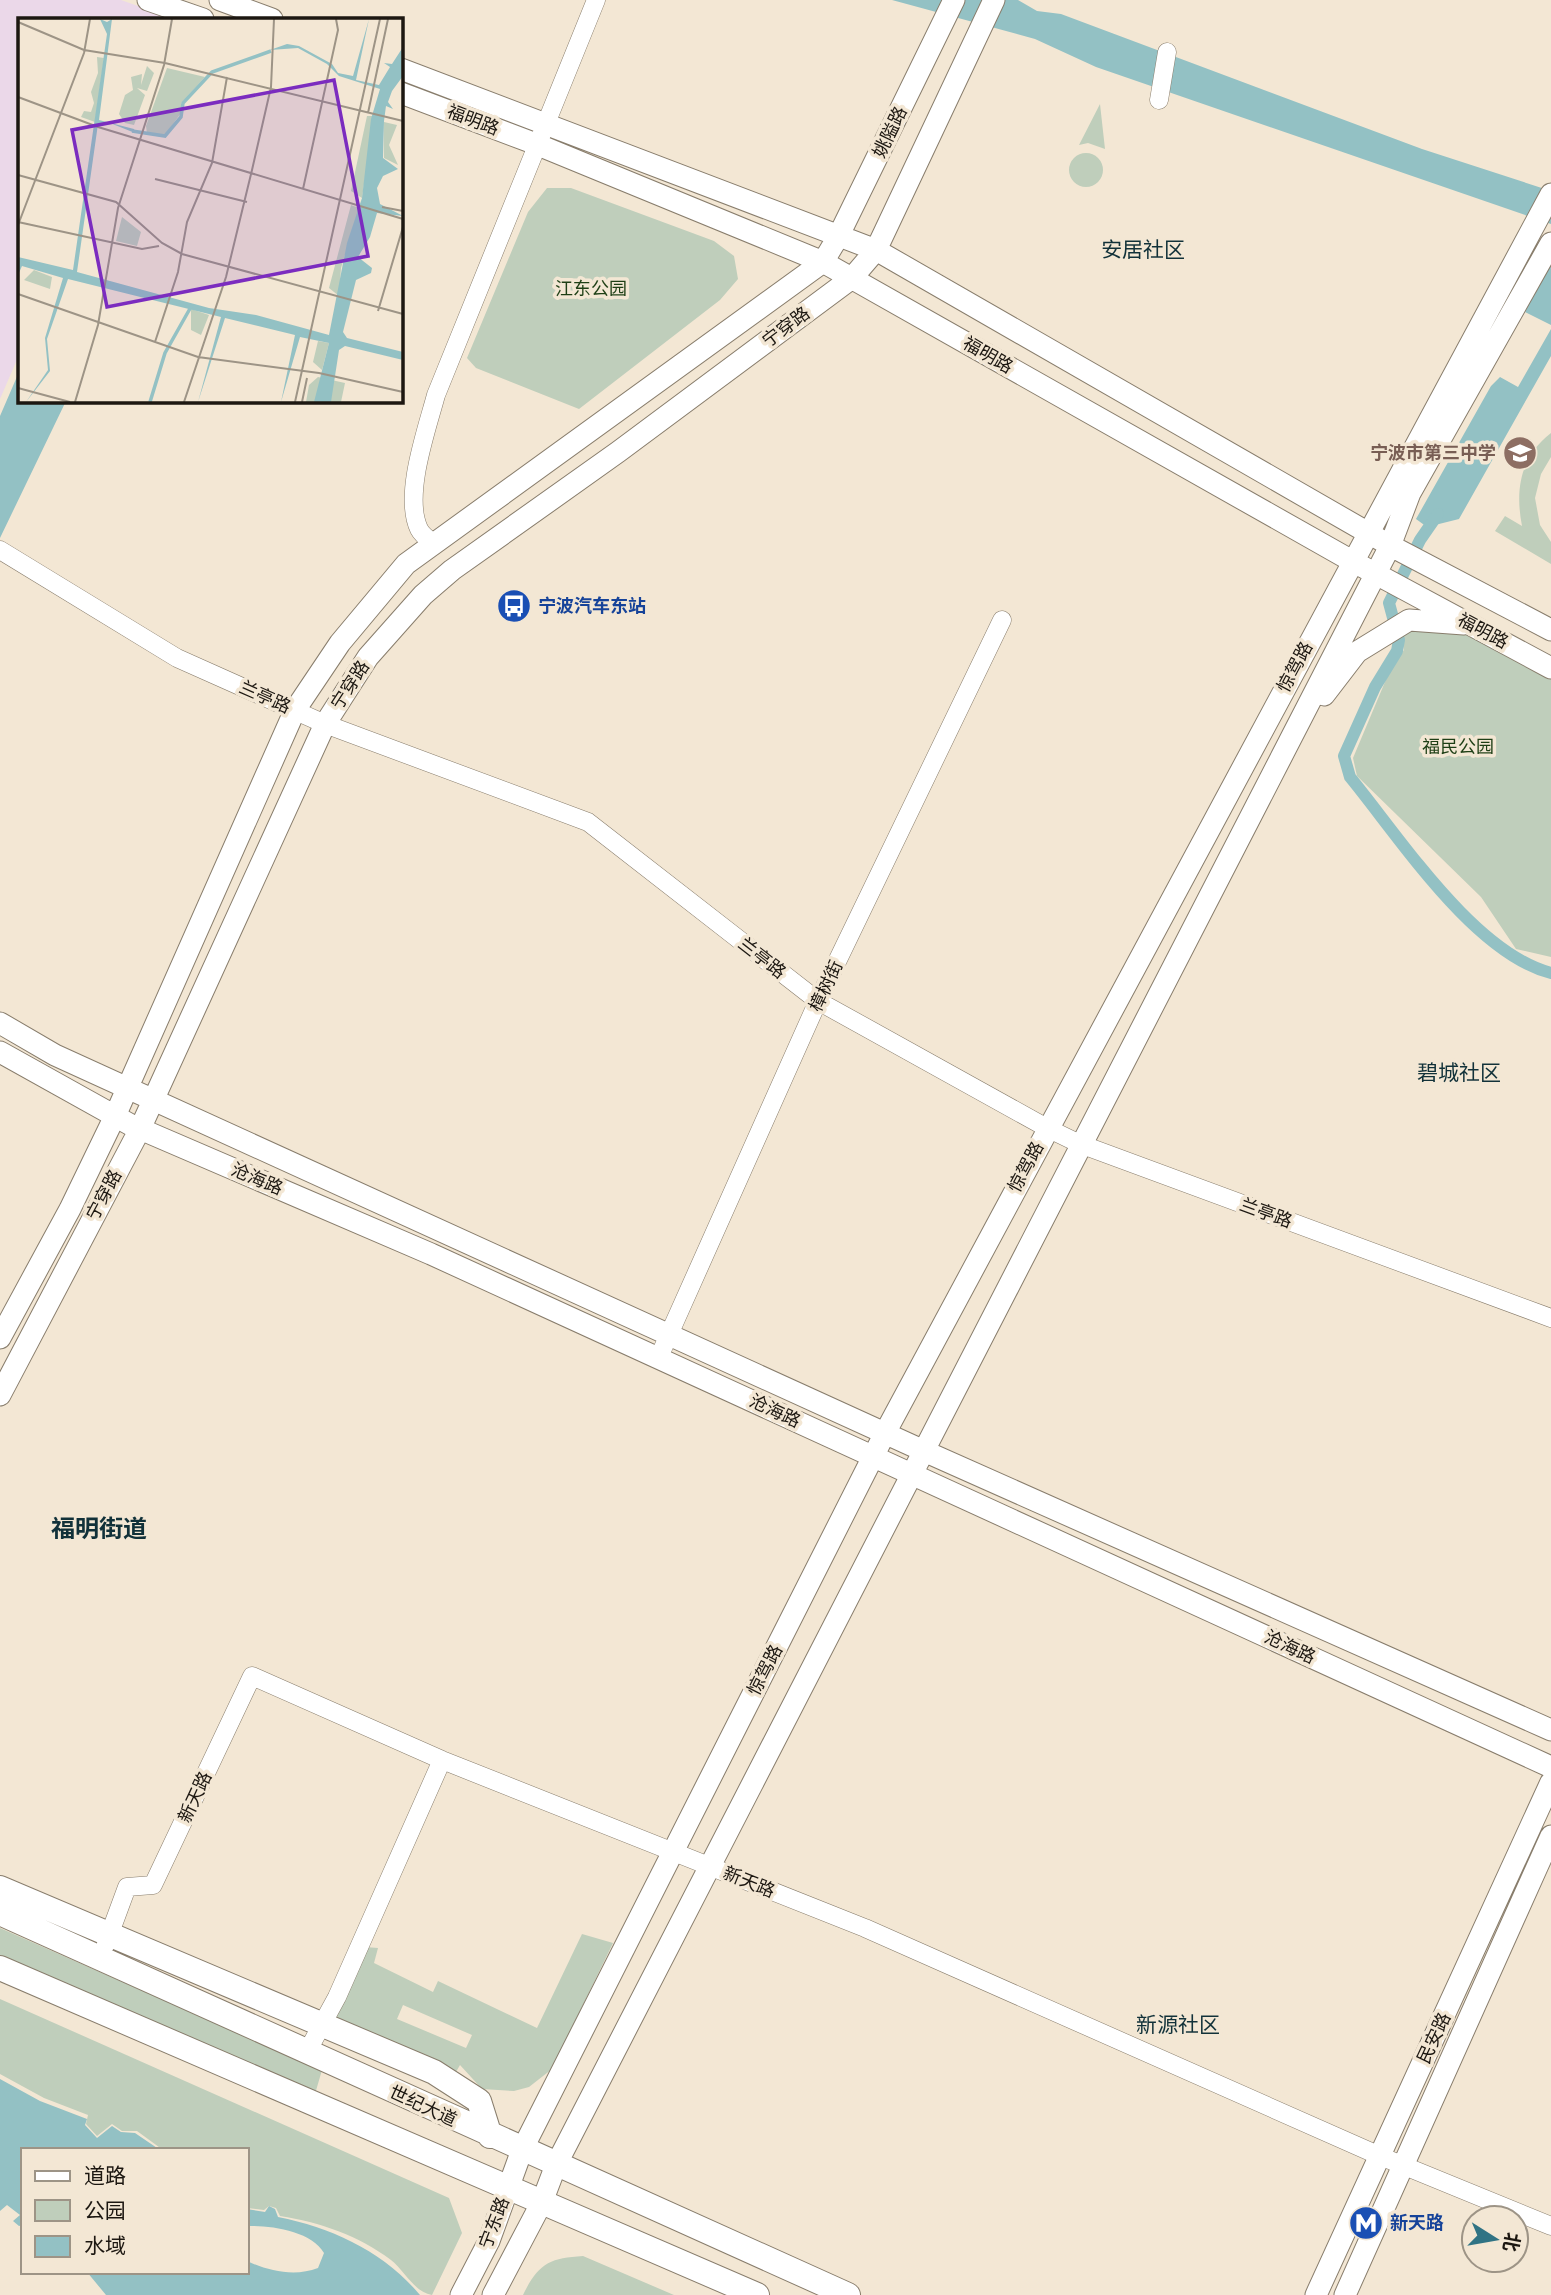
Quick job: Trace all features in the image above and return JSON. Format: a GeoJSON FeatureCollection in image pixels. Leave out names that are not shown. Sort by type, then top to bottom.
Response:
{"type":"FeatureCollection","features":[{"type":"Feature","properties":{"kind":"highway"},"geometry":{"type":"LineString","coordinates":[[0,1888],[434,2073],[479,2101],[490,2136]]}},
{"type":"Feature","properties":{"kind":"highway","name":"世纪大道"},"geometry":{"type":"LineString","coordinates":[[0,1913],[848,2295]]}},
{"type":"Feature","properties":{"kind":"highway"},"geometry":{"type":"LineString","coordinates":[[0,1968],[757,2295]]}},
{"type":"Feature","properties":{"kind":"main road"},"geometry":{"type":"LineString","coordinates":[[220,0],[269,18]]}},
{"type":"Feature","properties":{"kind":"main road","name":"姚隘路"},"geometry":{"type":"LineString","coordinates":[[823,262],[838,237],[954,0]]}},
{"type":"Feature","properties":{"kind":"main road"},"geometry":{"type":"LineString","coordinates":[[852,278],[876,250],[994,0]]}},
{"type":"Feature","properties":{"kind":"main road"},"geometry":{"type":"LineString","coordinates":[[154,2],[199,18]]}},
{"type":"Feature","properties":{"kind":"main road","name":"福明路"},"geometry":{"type":"LineString","coordinates":[[402,69],[876,250],[1367,533],[1551,630]]}},
{"type":"Feature","properties":{"kind":"main road","name":"福明路"},"geometry":{"type":"LineString","coordinates":[[402,93],[536,144],[823,262],[1352,561],[1551,668]]}},
{"type":"Feature","properties":{"kind":"main road","name":"惊驾路"},"geometry":{"type":"LineString","coordinates":[[522,2150],[885,1433],[1551,194]]}},
{"type":"Feature","properties":{"kind":"main road","name":"惊驾路"},"geometry":{"type":"LineString","coordinates":[[542,2202],[556,2165],[1080,1144],[1391,546],[1410,493],[1551,243]]}},
{"type":"Feature","properties":{"kind":"main road","name":"宁穿路"},"geometry":{"type":"LineString","coordinates":[[0,1338],[115,1116],[295,710],[340,643],[406,564],[823,262]]}},
{"type":"Feature","properties":{"kind":"main road","name":"宁穿路"},"geometry":{"type":"LineString","coordinates":[[0,1395],[140,1129],[325,724],[368,657],[423,595],[452,570],[618,452],[852,278]]}},
{"type":"Feature","properties":{"kind":"main road"},"geometry":{"type":"LineString","coordinates":[[1294,732],[1357,652],[1402,624],[1409,620],[1471,625]]}},
{"type":"Feature","properties":{"kind":"main road","name":"沧海路"},"geometry":{"type":"LineString","coordinates":[[0,1023],[55,1055],[924,1451],[1551,1730]]}},
{"type":"Feature","properties":{"kind":"main road","name":"沧海路"},"geometry":{"type":"LineString","coordinates":[[0,1052],[140,1129],[431,1254],[659,1357],[1551,1767]]}},
{"type":"Feature","properties":{"kind":"main road","name":"民安路"},"geometry":{"type":"LineString","coordinates":[[1317,2295],[1551,1782]]}},
{"type":"Feature","properties":{"kind":"main road","name":"民安路"},"geometry":{"type":"LineString","coordinates":[[1345,2295],[1551,1836]]}},
{"type":"Feature","properties":{"kind":"main road","name":"宁东路"},"geometry":{"type":"LineString","coordinates":[[461,2295],[489,2241],[522,2150]]}},
{"type":"Feature","properties":{"kind":"main road","name":"宁东路"},"geometry":{"type":"LineString","coordinates":[[493,2295],[542,2202]]}},
{"type":"Feature","properties":{"kind":"street"},"geometry":{"type":"LineString","coordinates":[[434,544],[419,530],[414,509],[423,442],[436,395],[596,0]]}},
{"type":"Feature","properties":{"kind":"street"},"geometry":{"type":"LineString","coordinates":[[1159,100],[1167,52]]}},
{"type":"Feature","properties":{"kind":"street","name":"兰亭路"},"geometry":{"type":"LineString","coordinates":[[0,550],[177,658],[325,724],[588,822],[818,1001],[1047,1128],[1080,1144],[1551,1318]]}},
{"type":"Feature","properties":{"kind":"street","name":"樟树街"},"geometry":{"type":"LineString","coordinates":[[659,1357],[818,1001],[1002,620]]}},
{"type":"Feature","properties":{"kind":"street","name":"新天路"},"geometry":{"type":"LineString","coordinates":[[101,1959],[127,1887],[153,1885],[252,1676],[442,1760],[672,1854],[710,1866],[864,1928],[1380,2156],[1551,2226]]}},
{"type":"Feature","properties":{"kind":"street"},"geometry":{"type":"LineString","coordinates":[[307,2052],[322,2025],[442,1760]]}},
{"type":"Feature","properties":{"kind":"shaded area"},"geometry":{"type":"Polygon","coordinates":[[[0,0],[121,0],[169,17],[18,18],[18,357],[0,399],[0,0]]]}},
{"type":"Feature","properties":{"kind":"green space"},"geometry":{"type":"Polygon","coordinates":[[[1100,104],[1105,149],[1088,143],[1079,145],[1100,104]]]}},
{"type":"Feature","properties":{"kind":"green space"},"geometry":{"type":"Polygon","coordinates":[[[1086,153],[1098,158],[1103,170],[1098,182],[1086,187],[1074,182],[1069,170],[1074,158],[1086,153]]]}},
{"type":"Feature","properties":{"kind":"green space","name":"江东公园"},"geometry":{"type":"Polygon","coordinates":[[[547,188],[571,188],[714,241],[734,256],[738,279],[720,300],[579,409],[476,368],[467,358],[528,212],[547,188]]]}},
{"type":"Feature","properties":{"kind":"green space"},"geometry":{"type":"Polygon","coordinates":[[[1551,433],[1551,457],[1541,474],[1535,498],[1540,525],[1551,542],[1551,564],[1495,531],[1505,516],[1522,526],[1519,500],[1522,475],[1532,453],[1551,433]]]}},
{"type":"Feature","properties":{"kind":"green space","name":"福民公园"},"geometry":{"type":"Polygon","coordinates":[[[1401,626],[1471,627],[1551,673],[1551,957],[1516,949],[1481,897],[1357,776],[1353,758],[1390,670],[1404,650],[1401,626]]]}},
{"type":"Feature","properties":{"kind":"green space"},"geometry":{"type":"Polygon","coordinates":[[[0,1928],[322,2070],[315,2094],[0,1955],[0,1928]]]}},
{"type":"Feature","properties":{"kind":"green space"},"geometry":{"type":"Polygon","coordinates":[[[582,1934],[613,1943],[552,2069],[529,2087],[514,2091],[482,2089],[460,2065],[453,2077],[332,2021],[365,1947],[378,1948],[374,1963],[433,1992],[438,1981],[537,2028],[582,1934]],[[403,2005],[397,2019],[466,2048],[472,2035],[403,2005]]]}},
{"type":"Feature","properties":{"kind":"green space"},"geometry":{"type":"Polygon","coordinates":[[[0,1999],[449,2198],[462,2233],[432,2295],[426,2293],[415,2286],[391,2260],[352,2237],[324,2226],[280,2216],[276,2208],[269,2206],[264,2210],[248,2208],[248,2148],[160,2148],[137,2131],[122,2131],[112,2124],[97,2136],[86,2124],[88,2115],[44,2098],[0,2074],[0,1999]]]}},
{"type":"Feature","properties":{"kind":"green space"},"geometry":{"type":"Polygon","coordinates":[[[583,2256],[674,2295],[523,2295],[534,2276],[546,2265],[561,2259],[583,2256]]]}},
{"type":"Feature","properties":{"kind":"water"},"geometry":{"type":"Polygon","coordinates":[[[892,0],[1018,0],[1037,11],[1061,14],[1422,149],[1551,191],[1551,224],[1096,67],[1035,39],[892,0]]]}},
{"type":"Feature","properties":{"kind":"water"},"geometry":{"type":"Polygon","coordinates":[[[1551,260],[1551,325],[1525,312],[1551,260]]]}},
{"type":"Feature","properties":{"kind":"water"},"geometry":{"type":"Polygon","coordinates":[[[1551,329],[1551,356],[1459,519],[1427,527],[1416,519],[1491,386],[1500,377],[1518,387],[1551,329]]]}},
{"type":"Feature","properties":{"kind":"water"},"geometry":{"type":"Polygon","coordinates":[[[18,374],[18,402],[66,402],[0,538],[0,416],[18,374]]]}},
{"type":"Feature","properties":{"kind":"water"},"geometry":{"type":"Polygon","coordinates":[[[0,2079],[40,2101],[87,2119],[85,2125],[97,2138],[112,2126],[121,2132],[135,2133],[157,2148],[21,2148],[21,2226],[13,2221],[20,2215],[7,2205],[0,2211],[0,2079]]]}},
{"type":"Feature","properties":{"kind":"water"},"geometry":{"type":"Polygon","coordinates":[[[269,2206],[275,2209],[278,2217],[318,2228],[356,2244],[390,2266],[420,2295],[106,2295],[89,2274],[248,2274],[248,2261],[282,2272],[318,2268],[324,2253],[310,2239],[278,2228],[248,2226],[248,2209],[265,2212],[269,2206]]]}},
{"type":"Feature","properties":{"kind":"waterway"},"geometry":{"type":"LineString","coordinates":[[1438,514],[1420,540],[1389,603],[1399,640],[1397,651],[1375,687],[1344,756],[1350,777],[1440,890],[1494,943],[1522,961],[1551,973]]}},
{"type":"Feature","properties":{"kind":"place","name":"宁波市第三中学"},"geometry":{"type":"Point","coordinates":[1520,453]}},
{"type":"Feature","properties":{"kind":"place","name":"宁波汽车东站"},"geometry":{"type":"Point","coordinates":[514,606]}},
{"type":"Feature","properties":{"kind":"place","name":"新天路"},"geometry":{"type":"Point","coordinates":[1366,2223]}},
{"type":"Feature","properties":{"kind":"district","name":"安居社区"},"geometry":{"type":"Point","coordinates":[1143,250]}},
{"type":"Feature","properties":{"kind":"district","name":"碧城社区"},"geometry":{"type":"Point","coordinates":[1459,1073]}},
{"type":"Feature","properties":{"kind":"district","name":"福明街道"},"geometry":{"type":"Point","coordinates":[99,1529]}},
{"type":"Feature","properties":{"kind":"district","name":"新源社区"},"geometry":{"type":"Point","coordinates":[1178,2025]}}]}
